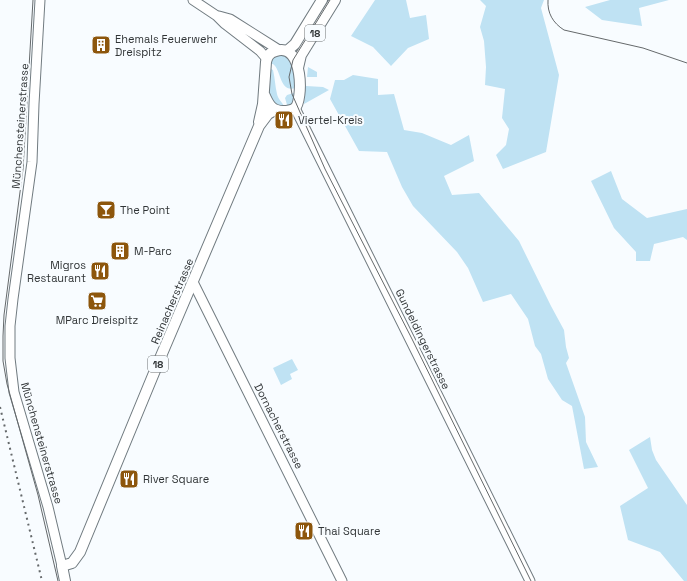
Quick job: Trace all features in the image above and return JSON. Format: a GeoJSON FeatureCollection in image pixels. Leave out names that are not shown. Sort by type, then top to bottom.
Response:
{"type":"FeatureCollection","features":[{"type":"Feature","properties":{"kind":"main road","name":"Münchensteinerstrasse"},"geometry":{"type":"LineString","coordinates":[[40,0],[32,162],[13,299],[10,326],[10,358],[14,392],[48,507],[65,581]]}},
{"type":"Feature","properties":{"kind":"main road"},"geometry":{"type":"LineString","coordinates":[[193,0],[217,16],[225,24],[251,38],[283,50],[293,56],[298,68]]}},
{"type":"Feature","properties":{"kind":"main road","name":"18"},"geometry":{"type":"LineString","coordinates":[[264,94],[267,59],[271,53],[283,50],[294,44],[322,0]]}},
{"type":"Feature","properties":{"kind":"main road","name":"18"},"geometry":{"type":"LineString","coordinates":[[295,108],[299,100],[298,68],[301,55],[335,0]]}},
{"type":"Feature","properties":{"kind":"main road"},"geometry":{"type":"LineString","coordinates":[[251,38],[267,59]]}},
{"type":"Feature","properties":{"kind":"main road"},"geometry":{"type":"LineString","coordinates":[[264,94],[268,104],[275,110],[286,111],[295,108]]}},
{"type":"Feature","properties":{"kind":"main road","name":"Reinacherstrasse"},"geometry":{"type":"LineString","coordinates":[[259,126],[264,94]]}},
{"type":"Feature","properties":{"kind":"main road","name":"Gundeldingerstrasse"},"geometry":{"type":"LineString","coordinates":[[295,108],[530,581]]}},
{"type":"Feature","properties":{"kind":"main road","name":"Reinacherstrasse"},"geometry":{"type":"LineString","coordinates":[[62,566],[72,563],[80,552],[259,126],[268,114],[275,110]]}},
{"type":"Feature","properties":{"kind":"main road","name":"Dornacherstrasse"},"geometry":{"type":"LineString","coordinates":[[193,282],[342,581]]}},
{"type":"Feature","properties":{"kind":"shaded area"},"geometry":{"type":"Polygon","coordinates":[[[375,0],[406,0],[410,18],[426,15],[429,39],[408,48],[391,66],[373,47],[351,36],[375,0]]]}},
{"type":"Feature","properties":{"kind":"shaded area"},"geometry":{"type":"Polygon","coordinates":[[[480,0],[544,0],[541,8],[559,75],[546,152],[503,169],[496,155],[506,145],[509,129],[502,118],[505,89],[485,85],[486,67],[484,41],[480,27],[486,6],[480,0]]]}},
{"type":"Feature","properties":{"kind":"shaded area"},"geometry":{"type":"Polygon","coordinates":[[[610,0],[669,0],[639,8],[642,26],[602,20],[585,7],[610,0]]]}},
{"type":"Feature","properties":{"kind":"shaded area"},"geometry":{"type":"Polygon","coordinates":[[[283,53],[293,63],[296,88],[290,89],[286,87],[276,67],[273,64],[270,64],[272,56],[283,53]]]}},
{"type":"Feature","properties":{"kind":"shaded area"},"geometry":{"type":"Polygon","coordinates":[[[268,67],[273,70],[276,91],[284,106],[278,108],[269,97],[268,67]]]}},
{"type":"Feature","properties":{"kind":"shaded area"},"geometry":{"type":"Polygon","coordinates":[[[308,67],[317,72],[317,77],[307,77],[308,67]]]}},
{"type":"Feature","properties":{"kind":"shaded area"},"geometry":{"type":"Polygon","coordinates":[[[353,75],[378,79],[378,95],[394,94],[404,130],[422,133],[451,145],[469,135],[474,161],[444,176],[452,195],[479,193],[519,241],[564,330],[569,358],[566,363],[585,417],[586,442],[598,467],[584,469],[572,406],[562,400],[548,379],[541,354],[535,346],[528,319],[511,294],[483,302],[468,268],[457,252],[413,206],[402,187],[387,152],[359,151],[330,99],[335,80],[344,80],[353,75]]]}},
{"type":"Feature","properties":{"kind":"shaded area"},"geometry":{"type":"Polygon","coordinates":[[[306,86],[323,87],[329,90],[304,104],[306,86]]]}},
{"type":"Feature","properties":{"kind":"shaded area"},"geometry":{"type":"Polygon","coordinates":[[[297,92],[296,99],[288,108],[285,98],[287,95],[297,92]]]}},
{"type":"Feature","properties":{"kind":"shaded area"},"geometry":{"type":"Polygon","coordinates":[[[611,171],[622,199],[647,218],[687,209],[687,240],[683,237],[654,244],[650,261],[636,261],[636,252],[614,228],[591,181],[611,171]]]}},
{"type":"Feature","properties":{"kind":"shaded area"},"geometry":{"type":"Polygon","coordinates":[[[292,359],[298,370],[290,374],[292,379],[281,385],[273,368],[292,359]]]}},
{"type":"Feature","properties":{"kind":"shaded area"},"geometry":{"type":"Polygon","coordinates":[[[650,437],[652,450],[656,460],[687,505],[687,581],[684,581],[660,552],[628,540],[620,506],[648,488],[629,450],[650,437]]]}},
{"type":"Feature","properties":{"kind":"tram line"},"geometry":{"type":"LineString","coordinates":[[33,0],[23,169],[4,315],[3,361],[7,384],[38,495],[58,581]]}},
{"type":"Feature","properties":{"kind":"tram line"},"geometry":{"type":"LineString","coordinates":[[330,0],[293,60],[289,77],[292,94],[325,169],[412,339],[531,581]]}},
{"type":"Feature","properties":{"kind":"tram line"},"geometry":{"type":"LineString","coordinates":[[548,0],[552,17],[564,30],[643,48],[687,63]]}},
{"type":"Feature","properties":{"kind":"railway"},"geometry":{"type":"LineString","coordinates":[[0,407],[42,581]]}},
{"type":"Feature","properties":{"kind":"place","name":"Ehemals Feuerwehr Dreispitz"},"geometry":{"type":"Point","coordinates":[101,45]}},
{"type":"Feature","properties":{"kind":"place","name":"Viertel-Kreis"},"geometry":{"type":"Point","coordinates":[284,120]}},
{"type":"Feature","properties":{"kind":"place","name":"The Point"},"geometry":{"type":"Point","coordinates":[106,210]}},
{"type":"Feature","properties":{"kind":"place","name":"M-Parc"},"geometry":{"type":"Point","coordinates":[120,251]}},
{"type":"Feature","properties":{"kind":"place","name":"Migros Restaurant"},"geometry":{"type":"Point","coordinates":[100,271]}},
{"type":"Feature","properties":{"kind":"place","name":"MParc Dreispitz"},"geometry":{"type":"Point","coordinates":[97,301]}},
{"type":"Feature","properties":{"kind":"place","name":"River Square"},"geometry":{"type":"Point","coordinates":[129,479]}},
{"type":"Feature","properties":{"kind":"place","name":"Thai Square"},"geometry":{"type":"Point","coordinates":[304,531]}}]}
